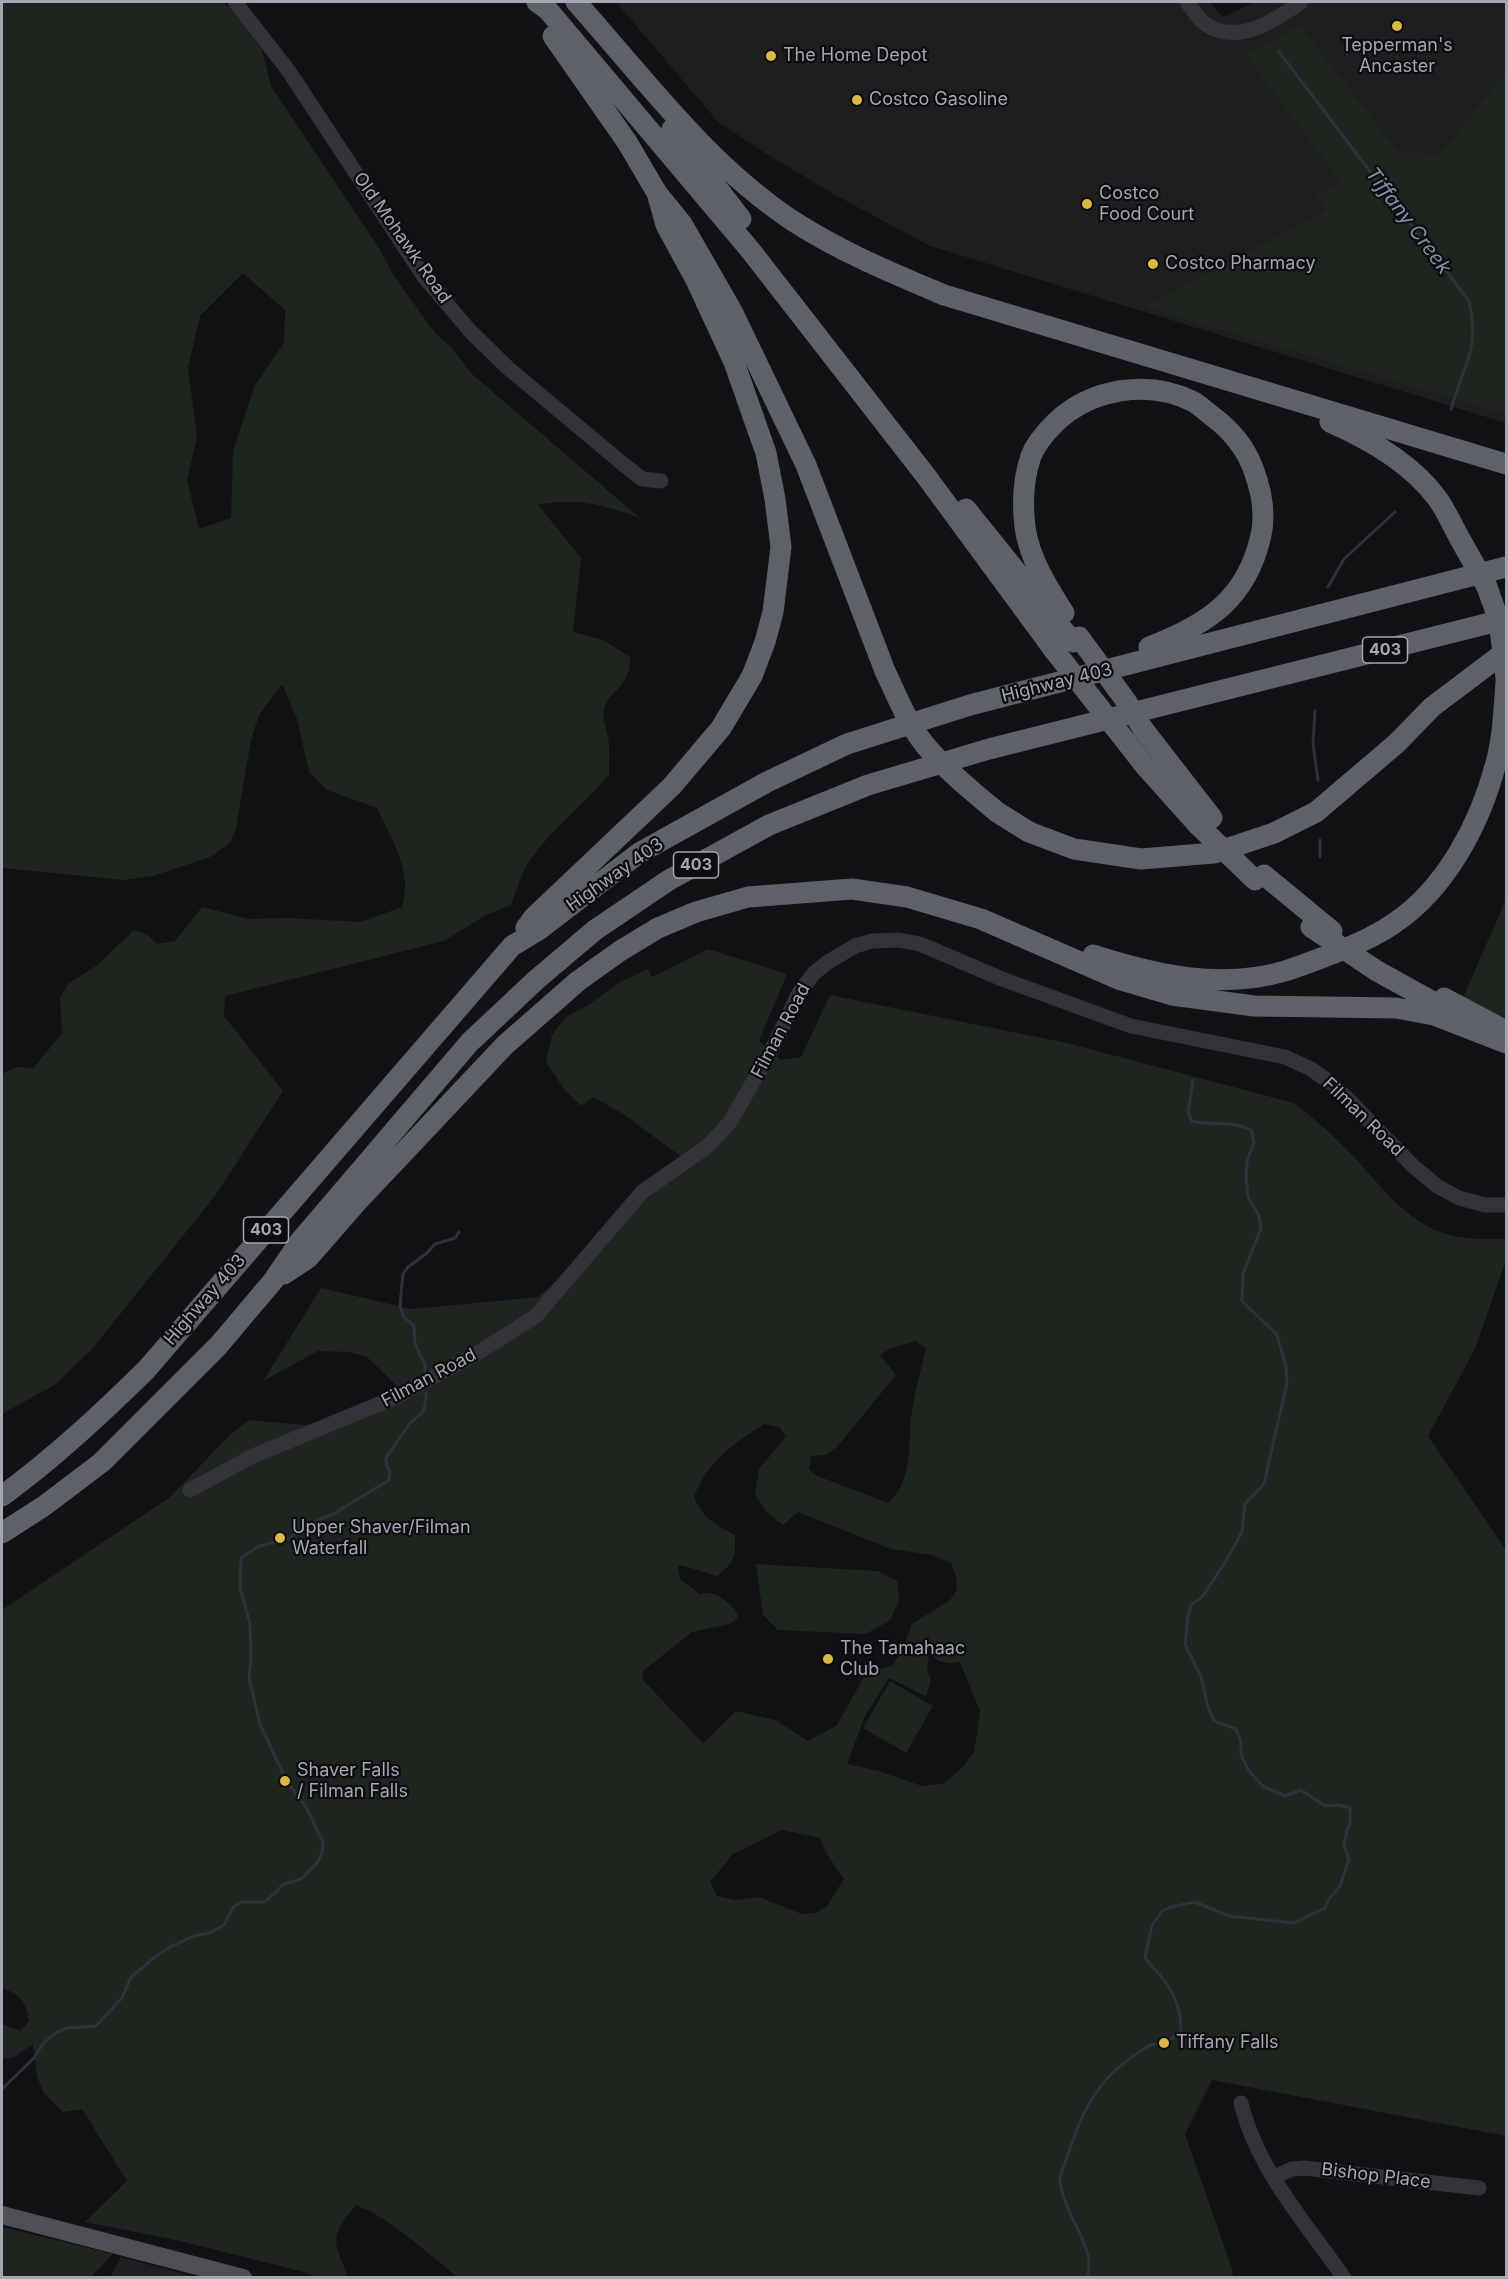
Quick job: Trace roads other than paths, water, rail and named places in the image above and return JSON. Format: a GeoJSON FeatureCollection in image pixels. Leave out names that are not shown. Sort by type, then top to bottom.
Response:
{"type":"FeatureCollection","features":[{"type":"Feature","properties":{"kind":"highway"},"geometry":{"type":"LineString","coordinates":[[528,2],[588,83],[657,193],[682,224],[733,313],[806,465],[885,671],[907,717],[924,743],[967,787],[997,812],[1029,832],[1074,849],[1141,859],[1214,853],[1275,833],[1316,812],[1397,743],[1432,707],[1506,651]]}},
{"type":"Feature","properties":{"kind":"highway"},"geometry":{"type":"LineString","coordinates":[[537,2],[548,10],[751,251],[926,476],[1069,643],[1126,701],[1143,729],[1168,759],[1205,821]]}},
{"type":"Feature","properties":{"kind":"highway"},"geometry":{"type":"LineString","coordinates":[[575,2],[1069,643],[1146,767],[1205,821],[1260,878],[1321,929],[1381,969],[1506,1043]]}},
{"type":"Feature","properties":{"kind":"highway"},"geometry":{"type":"LineString","coordinates":[[575,2],[724,166],[792,220],[871,264],[944,295],[1506,464]]}},
{"type":"Feature","properties":{"kind":"highway"},"geometry":{"type":"LineString","coordinates":[[512,946],[534,917],[672,786],[721,728],[752,676],[773,612],[781,547],[766,453],[734,362],[696,280],[666,225],[657,193]]}},
{"type":"Feature","properties":{"kind":"highway"},"geometry":{"type":"LineString","coordinates":[[1069,643],[1025,529],[1023,487],[1032,453],[1046,432],[1068,410],[1088,399],[1111,392],[1137,389],[1168,393],[1195,403],[1226,426],[1248,454],[1260,484],[1263,524],[1257,556],[1236,592],[1207,620],[1183,634],[1110,661],[1084,676]]}},
{"type":"Feature","properties":{"kind":"highway"},"geometry":{"type":"LineString","coordinates":[[1017,934],[1123,965],[1174,977],[1205,980],[1243,978],[1283,972],[1372,937],[1395,923],[1421,901],[1458,854],[1471,831],[1497,762],[1506,680],[1499,621],[1487,587],[1436,497],[1404,464],[1351,431],[1262,390]]}},
{"type":"Feature","properties":{"kind":"highway","name":"Highway 403"},"geometry":{"type":"LineString","coordinates":[[2,1496],[90,1425],[146,1370],[512,946],[540,929],[639,853],[766,782],[847,744],[970,705],[1506,567]]}},
{"type":"Feature","properties":{"kind":"highway","name":"Highway 403"},"geometry":{"type":"LineString","coordinates":[[2,1533],[44,1506],[102,1462],[218,1346],[273,1281],[301,1240],[470,1042],[536,980],[595,930],[669,880],[770,825],[868,785],[989,749],[1506,619]]}},
{"type":"Feature","properties":{"kind":"highway"},"geometry":{"type":"LineString","coordinates":[[273,1281],[308,1258],[356,1203],[506,1045],[578,981],[620,951],[658,928],[696,912],[748,897],[815,890],[852,889],[907,897],[981,919],[1121,980],[1172,995],[1254,1006],[1396,1008],[1434,1016],[1506,1043]]}},
{"type":"Feature","properties":{"kind":"highway"},"geometry":{"type":"LineString","coordinates":[[1381,969],[1506,1031]]}},
{"type":"Feature","properties":{"kind":"main road"},"geometry":{"type":"LineString","coordinates":[[2,2215],[243,2277]]}},
{"type":"Feature","properties":{"kind":"street","name":"Old Mohawk Road"},"geometry":{"type":"LineString","coordinates":[[235,2],[288,70],[425,278],[471,332],[508,368],[623,465],[642,479],[661,481]]}},
{"type":"Feature","properties":{"kind":"street"},"geometry":{"type":"LineString","coordinates":[[1186,2],[1203,22],[1218,31],[1240,34],[1280,16],[1301,2]]}},
{"type":"Feature","properties":{"kind":"street","name":"Filman Road"},"geometry":{"type":"LineString","coordinates":[[190,1490],[253,1456],[396,1397],[476,1354],[536,1316],[642,1192],[708,1146],[730,1122],[772,1049],[799,993],[814,973],[855,946],[872,941],[899,940],[920,944],[1002,979],[1131,1026],[1285,1057],[1311,1069],[1334,1085],[1413,1166],[1437,1186],[1460,1198],[1485,1205],[1506,1204]]}},
{"type":"Feature","properties":{"kind":"street"},"geometry":{"type":"LineString","coordinates":[[1241,2103],[1256,2149],[1286,2197],[1344,2277]]}},
{"type":"Feature","properties":{"kind":"street","name":"Bishop Place"},"geometry":{"type":"LineString","coordinates":[[1274,2177],[1292,2169],[1304,2168],[1479,2188]]}},
{"type":"Feature","properties":{"kind":"waterway","name":"Tiffany Creek"},"geometry":{"type":"LineString","coordinates":[[1279,52],[1469,301],[1473,332],[1472,345],[1451,409]]}},
{"type":"Feature","properties":{"kind":"waterway","name":"Tiffany Creek"},"geometry":{"type":"LineString","coordinates":[[1328,587],[1344,559],[1395,512]]}},
{"type":"Feature","properties":{"kind":"waterway","name":"Tiffany Creek"},"geometry":{"type":"LineString","coordinates":[[1315,711],[1313,744],[1318,780]]}},
{"type":"Feature","properties":{"kind":"waterway","name":"Tiffany Creek"},"geometry":{"type":"LineString","coordinates":[[1320,840],[1320,857]]}},
{"type":"Feature","properties":{"kind":"waterway","name":"Tiffany Creek"},"geometry":{"type":"LineString","coordinates":[[1088,2278],[1088,2255],[1065,2202],[1060,2182],[1075,2134],[1096,2092],[1117,2069],[1145,2048],[1171,2039],[1181,2030],[1175,1999],[1159,1974],[1145,1958],[1152,1925],[1162,1911],[1195,1902],[1229,1916],[1294,1923],[1325,1908],[1328,1900],[1340,1886],[1349,1859],[1344,1845],[1350,1824],[1350,1808],[1338,1805],[1325,1806],[1301,1790],[1285,1796],[1264,1787],[1249,1771],[1241,1755],[1241,1742],[1236,1729],[1214,1721],[1201,1677],[1185,1644],[1191,1605],[1203,1596],[1226,1561],[1242,1532],[1245,1504],[1264,1484],[1287,1383],[1286,1366],[1277,1335],[1242,1301],[1243,1274],[1261,1228],[1259,1216],[1248,1197],[1247,1161],[1254,1142],[1251,1130],[1237,1125],[1192,1121],[1188,1112],[1193,1080]]}},
{"type":"Feature","properties":{"kind":"waterway"},"geometry":{"type":"LineString","coordinates":[[425,1374],[425,1365],[415,1344],[414,1326],[403,1316],[400,1305],[403,1274],[435,1244],[455,1238],[459,1232]]}},
{"type":"Feature","properties":{"kind":"waterway"},"geometry":{"type":"LineString","coordinates":[[2,2089],[34,2058],[42,2045],[55,2033],[67,2028],[96,2026],[122,1998],[131,1977],[155,1957],[170,1947],[194,1936],[212,1932],[224,1925],[233,1907],[242,1902],[265,1902],[284,1884],[301,1879],[317,1863],[323,1842],[307,1809],[286,1780],[260,1724],[249,1678],[250,1624],[240,1587],[241,1558],[259,1546],[291,1538],[298,1529],[335,1513],[389,1480],[390,1471],[386,1459],[408,1426],[423,1411],[426,1393]]}},
{"type":"Feature","properties":{"kind":"place","name":"Tepperman's Ancaster"},"geometry":{"type":"Point","coordinates":[1397,26]}},
{"type":"Feature","properties":{"kind":"place","name":"The Home Depot"},"geometry":{"type":"Point","coordinates":[771,56]}},
{"type":"Feature","properties":{"kind":"place","name":"Costco Gasoline"},"geometry":{"type":"Point","coordinates":[857,100]}},
{"type":"Feature","properties":{"kind":"place","name":"Costco Food Court"},"geometry":{"type":"Point","coordinates":[1087,204]}},
{"type":"Feature","properties":{"kind":"place","name":"Costco Pharmacy"},"geometry":{"type":"Point","coordinates":[1153,264]}},
{"type":"Feature","properties":{"kind":"place","name":"Upper Shaver/Filman Waterfall"},"geometry":{"type":"Point","coordinates":[280,1538]}},
{"type":"Feature","properties":{"kind":"place","name":"The Tamahaac Club"},"geometry":{"type":"Point","coordinates":[828,1659]}},
{"type":"Feature","properties":{"kind":"place","name":"Shaver Falls / Filman Falls"},"geometry":{"type":"Point","coordinates":[285,1781]}},
{"type":"Feature","properties":{"kind":"place","name":"Tiffany Falls"},"geometry":{"type":"Point","coordinates":[1164,2043]}}]}
